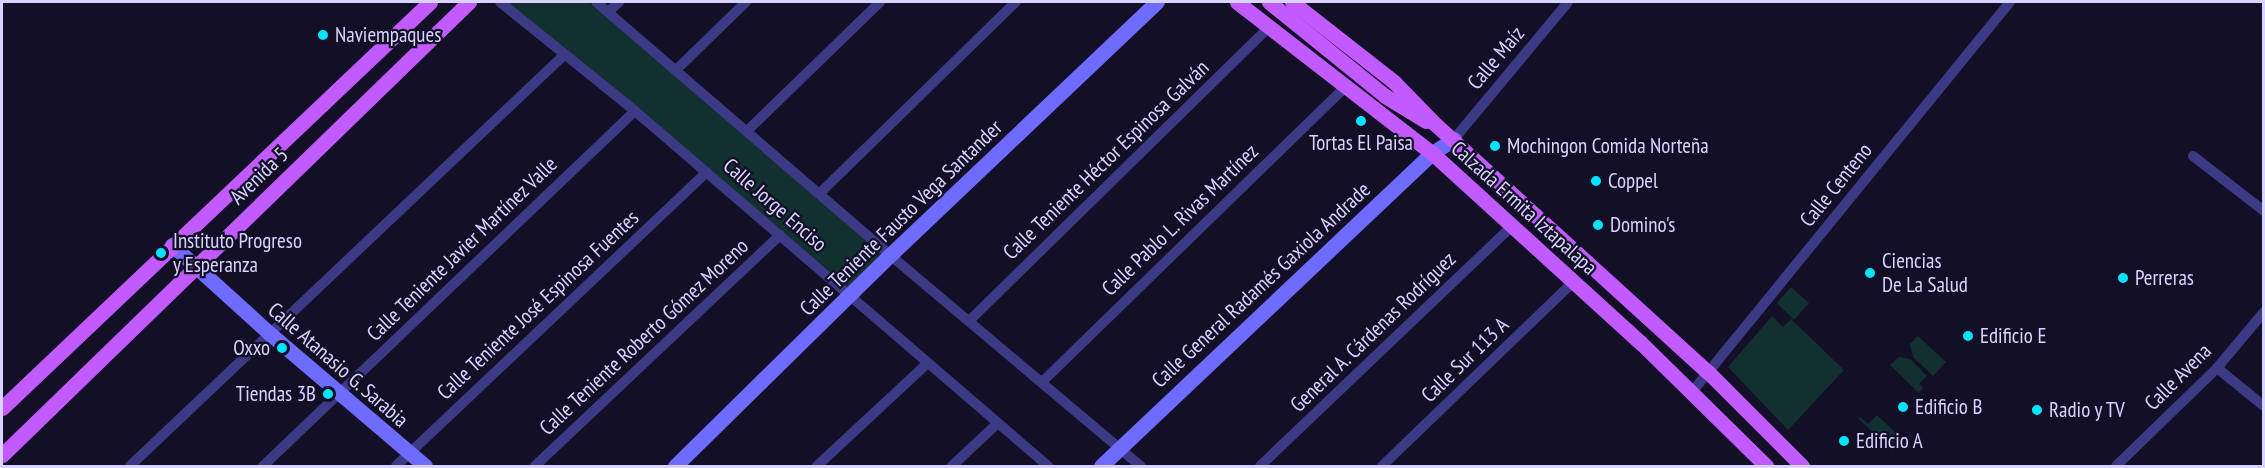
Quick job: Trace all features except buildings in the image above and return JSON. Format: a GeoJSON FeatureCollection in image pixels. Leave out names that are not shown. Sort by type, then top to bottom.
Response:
{"type":"FeatureCollection","features":[{"type":"Feature","properties":{"kind":"main road","name":"Avenida 5"},"geometry":{"type":"LineString","coordinates":[[2,408],[430,2]]}},
{"type":"Feature","properties":{"kind":"main road","name":"Avenida 5"},"geometry":{"type":"LineString","coordinates":[[2,455],[469,2]]}},
{"type":"Feature","properties":{"kind":"main road","name":"Calzada Ermita Iztapalapa"},"geometry":{"type":"LineString","coordinates":[[1238,2],[1432,153],[1648,350],[1766,466]]}},
{"type":"Feature","properties":{"kind":"main road","name":"Calzada Ermita Iztapalapa"},"geometry":{"type":"LineString","coordinates":[[1269,2],[1385,96],[1435,124]]}},
{"type":"Feature","properties":{"kind":"main road","name":"Calzada Ermita Iztapalapa"},"geometry":{"type":"LineString","coordinates":[[1296,2],[1394,82],[1435,124],[1708,372],[1802,466]]}},
{"type":"Feature","properties":{"kind":"main road"},"geometry":{"type":"LineString","coordinates":[[1648,350],[1664,332]]}},
{"type":"Feature","properties":{"kind":"main road"},"geometry":{"type":"LineString","coordinates":[[1735,435],[1754,417]]}},
{"type":"Feature","properties":{"kind":"street","name":"Calle Jorge Enciso"},"geometry":{"type":"LineString","coordinates":[[500,2],[635,111],[1048,466]]}},
{"type":"Feature","properties":{"kind":"street","name":"Calle Jorge Enciso"},"geometry":{"type":"LineString","coordinates":[[596,2],[890,255],[1141,466]]}},
{"type":"Feature","properties":{"kind":"street"},"geometry":{"type":"LineString","coordinates":[[608,12],[618,2]]}},
{"type":"Feature","properties":{"kind":"street"},"geometry":{"type":"LineString","coordinates":[[676,70],[746,2]]}},
{"type":"Feature","properties":{"kind":"street"},"geometry":{"type":"LineString","coordinates":[[747,131],[880,2]]}},
{"type":"Feature","properties":{"kind":"street"},"geometry":{"type":"LineString","coordinates":[[820,193],[1016,2]]}},
{"type":"Feature","properties":{"kind":"street","name":"Calle Teniente Fausto Vega Santander"},"geometry":{"type":"LineString","coordinates":[[675,466],[850,297],[890,255],[1157,2]]}},
{"type":"Feature","properties":{"kind":"street","name":"Calle Maíz"},"geometry":{"type":"LineString","coordinates":[[1454,139],[1568,2]]}},
{"type":"Feature","properties":{"kind":"street","name":"Calle Centeno"},"geometry":{"type":"LineString","coordinates":[[1692,392],[2010,2]]}},
{"type":"Feature","properties":{"kind":"street","name":"Calle Teniente Héctor Espinosa Galván"},"geometry":{"type":"LineString","coordinates":[[969,321],[1269,27]]}},
{"type":"Feature","properties":{"kind":"street"},"geometry":{"type":"LineString","coordinates":[[130,466],[565,54]]}},
{"type":"Feature","properties":{"kind":"street","name":"Calle Pablo L. Rivas Martínez"},"geometry":{"type":"LineString","coordinates":[[1042,382],[1346,86]]}},
{"type":"Feature","properties":{"kind":"street","name":"Calle Teniente Javier Martínez Valle"},"geometry":{"type":"LineString","coordinates":[[263,466],[635,111]]}},
{"type":"Feature","properties":{"kind":"street","name":"Calle General Radamés Gaxiola Andrade"},"geometry":{"type":"LineString","coordinates":[[1101,466],[1432,153],[1454,139]]}},
{"type":"Feature","properties":{"kind":"street"},"geometry":{"type":"LineString","coordinates":[[2193,156],[2264,211]]}},
{"type":"Feature","properties":{"kind":"street","name":"Calle Teniente José Espinosa Fuentes"},"geometry":{"type":"LineString","coordinates":[[396,466],[706,172]]}},
{"type":"Feature","properties":{"kind":"street","name":"General A. Cárdenas Rodríguez"},"geometry":{"type":"LineString","coordinates":[[1260,466],[1513,225]]}},
{"type":"Feature","properties":{"kind":"street","name":"Calle Teniente Roberto Gómez Moreno"},"geometry":{"type":"LineString","coordinates":[[535,466],[780,235]]}},
{"type":"Feature","properties":{"kind":"street","name":"Calle Atanasio G. Sarabia"},"geometry":{"type":"LineString","coordinates":[[172,245],[268,333],[424,466]]}},
{"type":"Feature","properties":{"kind":"street","name":"Calle Sur 113 A"},"geometry":{"type":"LineString","coordinates":[[1382,466],[1574,281]]}},
{"type":"Feature","properties":{"kind":"street","name":"Calle Avena"},"geometry":{"type":"LineString","coordinates":[[2116,466],[2217,368],[2264,312]]}},
{"type":"Feature","properties":{"kind":"street"},"geometry":{"type":"LineString","coordinates":[[818,466],[928,363]]}},
{"type":"Feature","properties":{"kind":"street"},"geometry":{"type":"LineString","coordinates":[[2217,368],[2264,406]]}},
{"type":"Feature","properties":{"kind":"street"},"geometry":{"type":"LineString","coordinates":[[952,466],[998,423]]}},
{"type":"Feature","properties":{"kind":"green space"},"geometry":{"type":"Polygon","coordinates":[[[504,2],[588,2],[884,250],[848,287],[642,112],[504,2]]]}},
{"type":"Feature","properties":{"kind":"green space"},"geometry":{"type":"Polygon","coordinates":[[[1791,287],[1809,303],[1794,320],[1777,303],[1791,287]]]}},
{"type":"Feature","properties":{"kind":"green space"},"geometry":{"type":"Polygon","coordinates":[[[1772,316],[1783,327],[1791,319],[1844,370],[1788,430],[1728,367],[1772,316]]]}},
{"type":"Feature","properties":{"kind":"green space"},"geometry":{"type":"Polygon","coordinates":[[[1918,336],[1946,362],[1933,376],[1913,357],[1910,344],[1918,336]]]}},
{"type":"Feature","properties":{"kind":"green space"},"geometry":{"type":"Polygon","coordinates":[[[1899,357],[1910,359],[1927,376],[1919,384],[1923,388],[1919,392],[1921,395],[1890,365],[1899,357]]]}},
{"type":"Feature","properties":{"kind":"green space"},"geometry":{"type":"Polygon","coordinates":[[[1877,415],[1911,447],[1909,449],[1901,442],[1892,451],[1858,418],[1860,417],[1868,424],[1877,415]]]}},
{"type":"Feature","properties":{"kind":"place","name":"Naviempaques"},"geometry":{"type":"Point","coordinates":[323,35]}},
{"type":"Feature","properties":{"kind":"place","name":"Tortas El Paisa"},"geometry":{"type":"Point","coordinates":[1361,121]}},
{"type":"Feature","properties":{"kind":"place","name":"Mochingon Comida Norteña"},"geometry":{"type":"Point","coordinates":[1495,146]}},
{"type":"Feature","properties":{"kind":"place","name":"Coppel"},"geometry":{"type":"Point","coordinates":[1596,181]}},
{"type":"Feature","properties":{"kind":"place","name":"Domino's"},"geometry":{"type":"Point","coordinates":[1598,225]}},
{"type":"Feature","properties":{"kind":"place","name":"Instituto Progreso y Esperanza"},"geometry":{"type":"Point","coordinates":[161,253]}},
{"type":"Feature","properties":{"kind":"place","name":"Ciencias De La Salud"},"geometry":{"type":"Point","coordinates":[1870,273]}},
{"type":"Feature","properties":{"kind":"place","name":"Perreras"},"geometry":{"type":"Point","coordinates":[2123,278]}},
{"type":"Feature","properties":{"kind":"place","name":"Edificio E"},"geometry":{"type":"Point","coordinates":[1968,336]}},
{"type":"Feature","properties":{"kind":"place","name":"Oxxo"},"geometry":{"type":"Point","coordinates":[282,348]}},
{"type":"Feature","properties":{"kind":"place","name":"Tiendas 3B"},"geometry":{"type":"Point","coordinates":[328,394]}},
{"type":"Feature","properties":{"kind":"place","name":"Edificio B"},"geometry":{"type":"Point","coordinates":[1903,407]}},
{"type":"Feature","properties":{"kind":"place","name":"Radio y TV"},"geometry":{"type":"Point","coordinates":[2037,410]}},
{"type":"Feature","properties":{"kind":"place","name":"Edificio A"},"geometry":{"type":"Point","coordinates":[1844,441]}}]}
